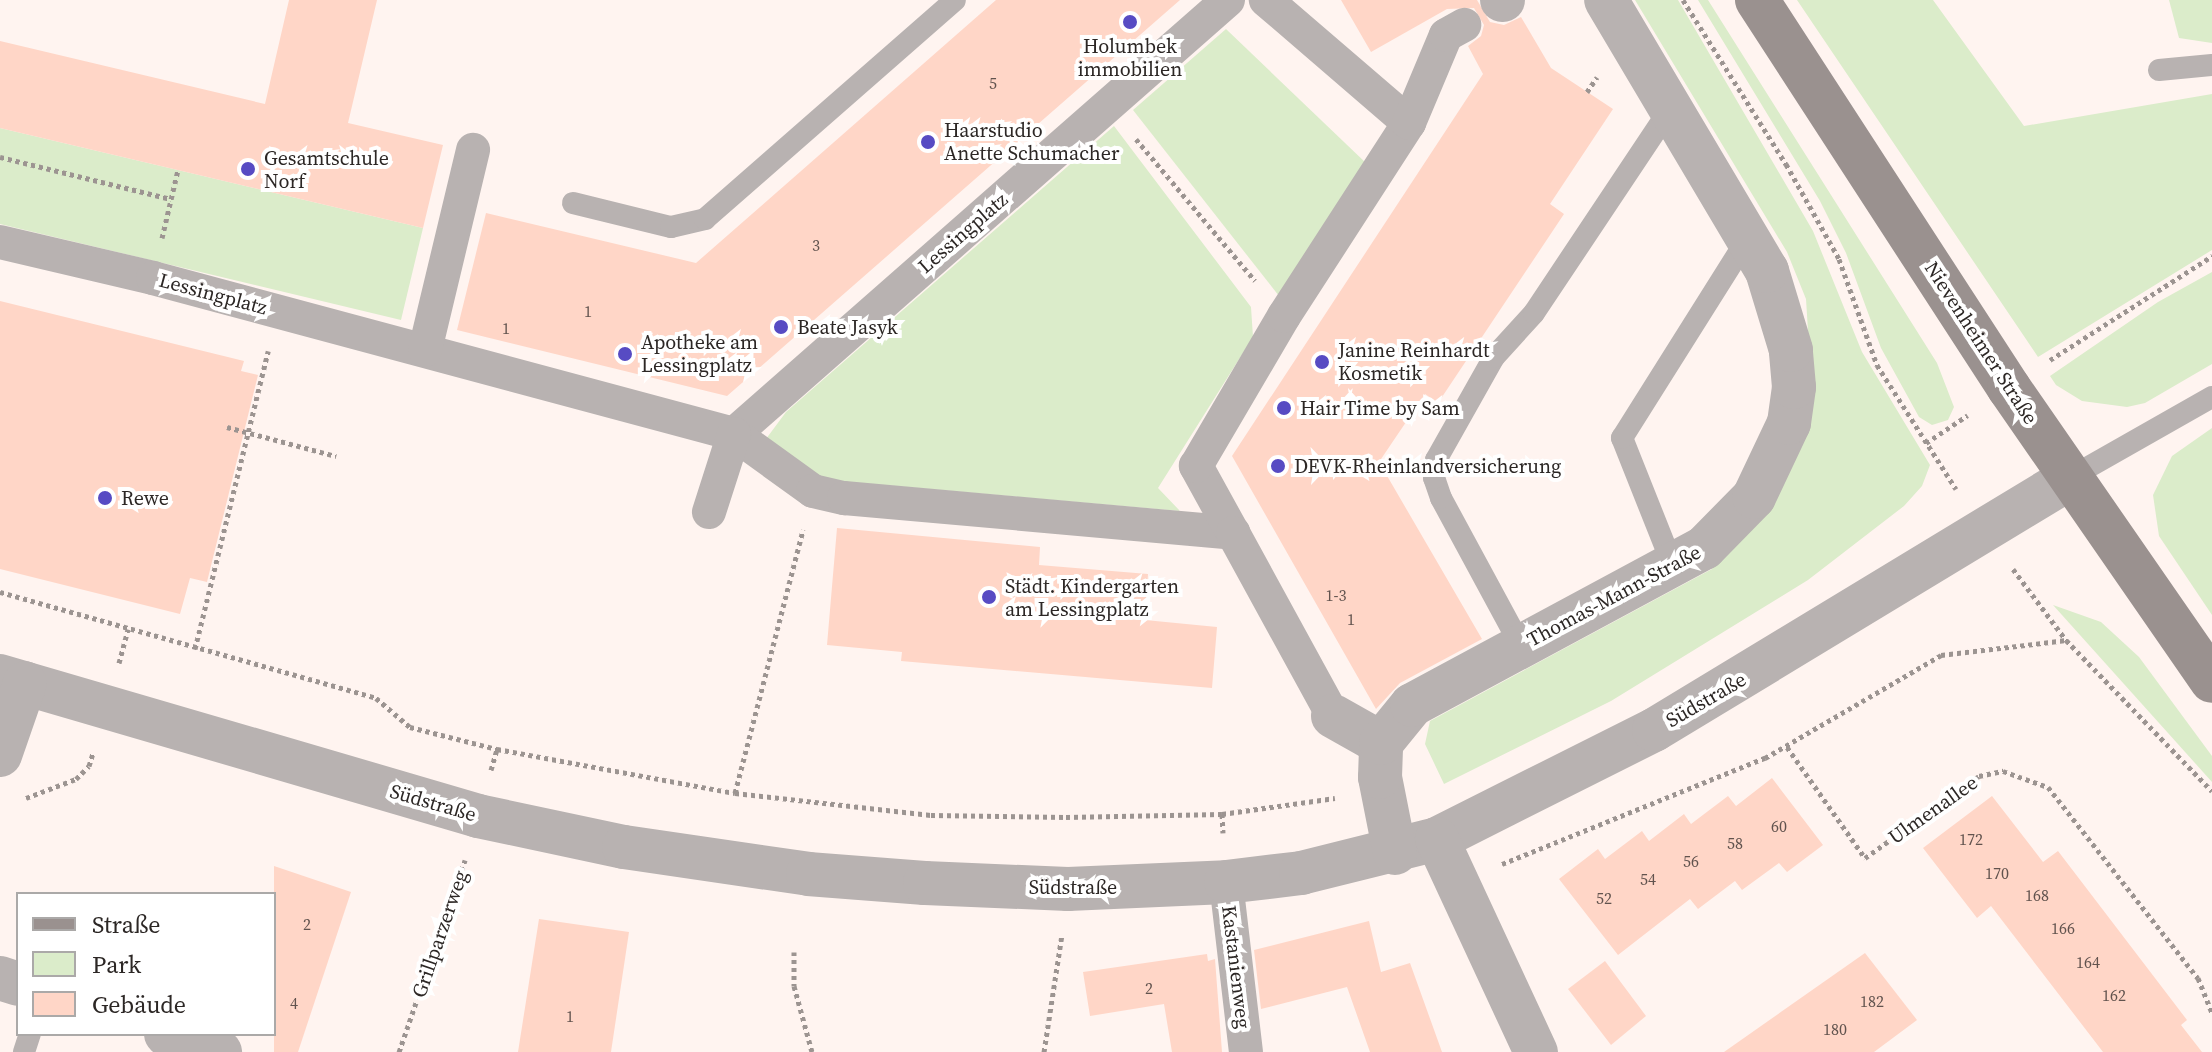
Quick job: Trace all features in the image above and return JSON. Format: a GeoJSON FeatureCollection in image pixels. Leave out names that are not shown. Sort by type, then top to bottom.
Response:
{"type":"FeatureCollection","features":[{"type":"Feature","properties":{"kind":"main road","name":"Nievenheimer Straße"},"geometry":{"type":"LineString","coordinates":[[1757,0],[2009,388],[2212,681]]}},
{"type":"Feature","properties":{"kind":"street","name":"Lessingplatz"},"geometry":{"type":"LineString","coordinates":[[734,434],[1228,0]]}},
{"type":"Feature","properties":{"kind":"street"},"geometry":{"type":"LineString","coordinates":[[1266,0],[1409,123]]}},
{"type":"Feature","properties":{"kind":"street","name":"Thomas-Mann-Straße"},"geometry":{"type":"LineString","coordinates":[[1380,760],[1412,705],[1704,548],[1742,513],[1766,477],[1789,423],[1794,387],[1791,350],[1774,289],[1672,106],[1606,0]]}},
{"type":"Feature","properties":{"kind":"street"},"geometry":{"type":"LineString","coordinates":[[1395,853],[1380,760],[1333,716],[1196,466],[1284,316],[1409,123],[1446,35],[1464,25]]}},
{"type":"Feature","properties":{"kind":"street"},"geometry":{"type":"LineString","coordinates":[[425,350],[473,150]]}},
{"type":"Feature","properties":{"kind":"street","name":"Lessingplatz"},"geometry":{"type":"LineString","coordinates":[[0,242],[153,278],[734,434],[813,491]]}},
{"type":"Feature","properties":{"kind":"street"},"geometry":{"type":"LineString","coordinates":[[709,512],[734,434]]}},
{"type":"Feature","properties":{"kind":"street","name":"Südstraße"},"geometry":{"type":"LineString","coordinates":[[12,680],[478,816],[624,847],[808,874],[1068,889],[1226,882],[1395,853],[1437,839],[1654,730],[1985,533],[2071,477]]}},
{"type":"Feature","properties":{"kind":"street"},"geometry":{"type":"LineString","coordinates":[[813,491],[1233,533]]}},
{"type":"Feature","properties":{"kind":"street"},"geometry":{"type":"LineString","coordinates":[[0,755],[12,680]]}},
{"type":"Feature","properties":{"kind":"street"},"geometry":{"type":"LineString","coordinates":[[1437,839],[1536,1052]]}},
{"type":"Feature","properties":{"kind":"street","name":"Kastanienweg"},"geometry":{"type":"LineString","coordinates":[[1226,882],[1246,1052]]}},
{"type":"Feature","properties":{"kind":"street"},"geometry":{"type":"LineString","coordinates":[[172,1036],[220,1052]]}},
{"type":"Feature","properties":{"kind":"lane"},"geometry":{"type":"LineString","coordinates":[[573,203],[671,227],[705,219],[955,0]]}},
{"type":"Feature","properties":{"kind":"lane"},"geometry":{"type":"LineString","coordinates":[[2159,70],[2212,65]]}},
{"type":"Feature","properties":{"kind":"lane"},"geometry":{"type":"LineString","coordinates":[[1521,646],[1441,498],[1434,478],[1436,460],[1494,357],[1534,313],[1672,106]]}},
{"type":"Feature","properties":{"kind":"lane"},"geometry":{"type":"LineString","coordinates":[[1673,566],[1622,438],[1748,238]]}},
{"type":"Feature","properties":{"kind":"lane"},"geometry":{"type":"LineString","coordinates":[[2071,477],[2212,397]]}},
{"type":"Feature","properties":{"kind":"path"},"geometry":{"type":"LineString","coordinates":[[1683,0],[1839,259],[1877,365],[1985,533],[2066,640],[2212,791]]}},
{"type":"Feature","properties":{"kind":"path"},"geometry":{"type":"LineString","coordinates":[[1108,105],[1284,316]]}},
{"type":"Feature","properties":{"kind":"path"},"geometry":{"type":"LineString","coordinates":[[0,157],[171,199]]}},
{"type":"Feature","properties":{"kind":"path"},"geometry":{"type":"LineString","coordinates":[[153,278],[178,170]]}},
{"type":"Feature","properties":{"kind":"path"},"geometry":{"type":"LineString","coordinates":[[1926,443],[2139,299],[2212,256]]}},
{"type":"Feature","properties":{"kind":"path"},"geometry":{"type":"LineString","coordinates":[[195,649],[277,311]]}},
{"type":"Feature","properties":{"kind":"path"},"geometry":{"type":"LineString","coordinates":[[227,427],[336,456]]}},
{"type":"Feature","properties":{"kind":"path"},"geometry":{"type":"LineString","coordinates":[[735,793],[813,491]]}},
{"type":"Feature","properties":{"kind":"path"},"geometry":{"type":"LineString","coordinates":[[0,592],[376,698],[410,727],[526,755],[735,793],[931,815],[1222,814],[1325,803],[1380,760]]}},
{"type":"Feature","properties":{"kind":"path"},"geometry":{"type":"LineString","coordinates":[[1456,880],[1546,849],[1787,747],[1941,655],[2066,640]]}},
{"type":"Feature","properties":{"kind":"path","name":"Ulmenallee"},"geometry":{"type":"LineString","coordinates":[[1787,747],[1865,858],[1979,776],[2003,771],[2048,787],[2198,978],[2212,1013]]}},
{"type":"Feature","properties":{"kind":"path","name":"Grillparzerweg"},"geometry":{"type":"LineString","coordinates":[[399,1052],[478,816]]}},
{"type":"Feature","properties":{"kind":"path"},"geometry":{"type":"LineString","coordinates":[[1044,1052],[1068,889]]}},
{"type":"Feature","properties":{"kind":"path"},"geometry":{"type":"LineString","coordinates":[[794,952],[794,986],[812,1052]]}},
{"type":"Feature","properties":{"kind":"green space"},"geometry":{"type":"Polygon","coordinates":[[[1635,0],[1678,0],[1813,231],[1862,352],[1930,465],[1922,486],[1904,506],[1808,580],[1611,701],[1444,784],[1425,744],[1430,721],[1712,569],[1775,501],[1810,363],[1806,299],[1787,252],[1635,0]]]}},
{"type":"Feature","properties":{"kind":"green space"},"geometry":{"type":"Polygon","coordinates":[[[1698,0],[1708,0],[1937,363],[1954,407],[1948,420],[1932,425],[1919,417],[1881,348],[1846,253],[1820,201],[1698,0]]]}},
{"type":"Feature","properties":{"kind":"green space"},"geometry":{"type":"Polygon","coordinates":[[[1797,0],[1933,0],[2024,126],[2212,94],[2212,250],[2038,357],[1797,0]]]}},
{"type":"Feature","properties":{"kind":"green space"},"geometry":{"type":"Polygon","coordinates":[[[2169,0],[2212,0],[2212,43],[2179,38],[2169,0]]]}},
{"type":"Feature","properties":{"kind":"green space"},"geometry":{"type":"Polygon","coordinates":[[[1226,29],[1367,164],[1279,296],[1133,110],[1226,29]]]}},
{"type":"Feature","properties":{"kind":"green space"},"geometry":{"type":"Polygon","coordinates":[[[1114,126],[1251,307],[1253,337],[1158,488],[1180,511],[803,478],[763,443],[786,412],[1114,126]]]}},
{"type":"Feature","properties":{"kind":"green space"},"geometry":{"type":"Polygon","coordinates":[[[0,128],[423,228],[401,320],[0,224],[0,128]]]}},
{"type":"Feature","properties":{"kind":"green space"},"geometry":{"type":"Polygon","coordinates":[[[2212,272],[2212,364],[2145,403],[2127,407],[2082,401],[2056,385],[2050,376],[2158,302],[2212,272]]]}},
{"type":"Feature","properties":{"kind":"green space"},"geometry":{"type":"Polygon","coordinates":[[[2212,428],[2212,615],[2159,536],[2153,495],[2172,456],[2212,428]]]}},
{"type":"Feature","properties":{"kind":"green space"},"geometry":{"type":"Polygon","coordinates":[[[2053,605],[2101,622],[2139,657],[2212,756],[2212,782],[2053,605]]]}},
{"type":"Feature","properties":{"kind":"building"},"geometry":{"type":"Polygon","coordinates":[[[289,0],[377,0],[348,123],[443,145],[423,228],[0,128],[0,41],[265,104],[289,0]]]}},
{"type":"Feature","properties":{"kind":"building"},"geometry":{"type":"Polygon","coordinates":[[[996,0],[1180,0],[727,396],[457,330],[486,213],[696,263],[996,0]]]}},
{"type":"Feature","properties":{"kind":"building"},"geometry":{"type":"Polygon","coordinates":[[[1341,0],[1477,0],[1490,22],[1504,25],[1521,17],[1551,68],[1613,109],[1550,204],[1564,214],[1438,403],[1425,394],[1379,462],[1482,639],[1400,683],[1376,709],[1232,456],[1483,74],[1468,46],[1481,36],[1484,25],[1474,8],[1447,9],[1371,52],[1341,0]]]}},
{"type":"Feature","properties":{"kind":"building","name":"Rewe"},"geometry":{"type":"Polygon","coordinates":[[[0,301],[244,361],[241,371],[258,375],[207,582],[190,578],[180,614],[0,569],[0,301]]]}},
{"type":"Feature","properties":{"kind":"building","name":"Städt. Kindergarten am Lessingplatz"},"geometry":{"type":"Polygon","coordinates":[[[837,528],[1040,547],[1039,565],[1148,574],[1145,620],[1217,627],[1212,688],[901,661],[902,652],[827,645],[837,528]]]}},
{"type":"Feature","properties":{"kind":"building"},"geometry":{"type":"Polygon","coordinates":[[[1772,778],[1823,845],[1787,872],[1779,863],[1742,890],[1735,881],[1698,909],[1690,899],[1618,955],[1559,879],[1598,849],[1605,859],[1642,831],[1649,841],[1684,814],[1691,824],[1728,796],[1736,806],[1772,778]]]}},
{"type":"Feature","properties":{"kind":"building"},"geometry":{"type":"Polygon","coordinates":[[[1992,796],[2043,862],[2058,851],[2187,1020],[2181,1025],[2202,1052],[2103,1052],[1991,906],[1977,918],[1923,848],[1992,796]]]}},
{"type":"Feature","properties":{"kind":"building"},"geometry":{"type":"Polygon","coordinates":[[[274,866],[351,892],[298,1052],[274,1052],[274,866]]]}},
{"type":"Feature","properties":{"kind":"building"},"geometry":{"type":"Polygon","coordinates":[[[539,919],[629,932],[611,1052],[518,1052],[539,919]]]}},
{"type":"Feature","properties":{"kind":"building"},"geometry":{"type":"Polygon","coordinates":[[[1369,921],[1381,972],[1410,963],[1442,1052],[1370,1052],[1347,987],[1261,1009],[1254,950],[1369,921]]]}},
{"type":"Feature","properties":{"kind":"building"},"geometry":{"type":"Polygon","coordinates":[[[1865,953],[1917,1020],[1874,1052],[1724,1052],[1865,953]]]}},
{"type":"Feature","properties":{"kind":"building"},"geometry":{"type":"Polygon","coordinates":[[[1207,954],[1208,961],[1215,959],[1222,1052],[1172,1052],[1164,1004],[1090,1016],[1083,972],[1207,954]]]}},
{"type":"Feature","properties":{"kind":"building"},"geometry":{"type":"Polygon","coordinates":[[[1605,961],[1646,1016],[1611,1045],[1568,989],[1605,961]]]}},
{"type":"Feature","properties":{"kind":"place","name":"Holumbek immobilien"},"geometry":{"type":"Point","coordinates":[1130,22]}},
{"type":"Feature","properties":{"kind":"place","name":"Haarstudio Anette Schumacher"},"geometry":{"type":"Point","coordinates":[928,142]}},
{"type":"Feature","properties":{"kind":"place","name":"Gesamtschule Norf"},"geometry":{"type":"Point","coordinates":[248,169]}},
{"type":"Feature","properties":{"kind":"place","name":"Beate Jasyk"},"geometry":{"type":"Point","coordinates":[781,327]}},
{"type":"Feature","properties":{"kind":"place","name":"Apotheke am Lessingplatz"},"geometry":{"type":"Point","coordinates":[625,354]}},
{"type":"Feature","properties":{"kind":"place","name":"Janine Reinhardt Kosmetik"},"geometry":{"type":"Point","coordinates":[1322,362]}},
{"type":"Feature","properties":{"kind":"place","name":"Hair Time by Sam"},"geometry":{"type":"Point","coordinates":[1284,408]}},
{"type":"Feature","properties":{"kind":"place","name":"DEVK-Rheinlandversicherung"},"geometry":{"type":"Point","coordinates":[1278,466]}},
{"type":"Feature","properties":{"kind":"place","name":"Rewe"},"geometry":{"type":"Point","coordinates":[105,498]}},
{"type":"Feature","properties":{"kind":"place","name":"Städt. Kindergarten am Lessingplatz"},"geometry":{"type":"Point","coordinates":[989,597]}}]}
